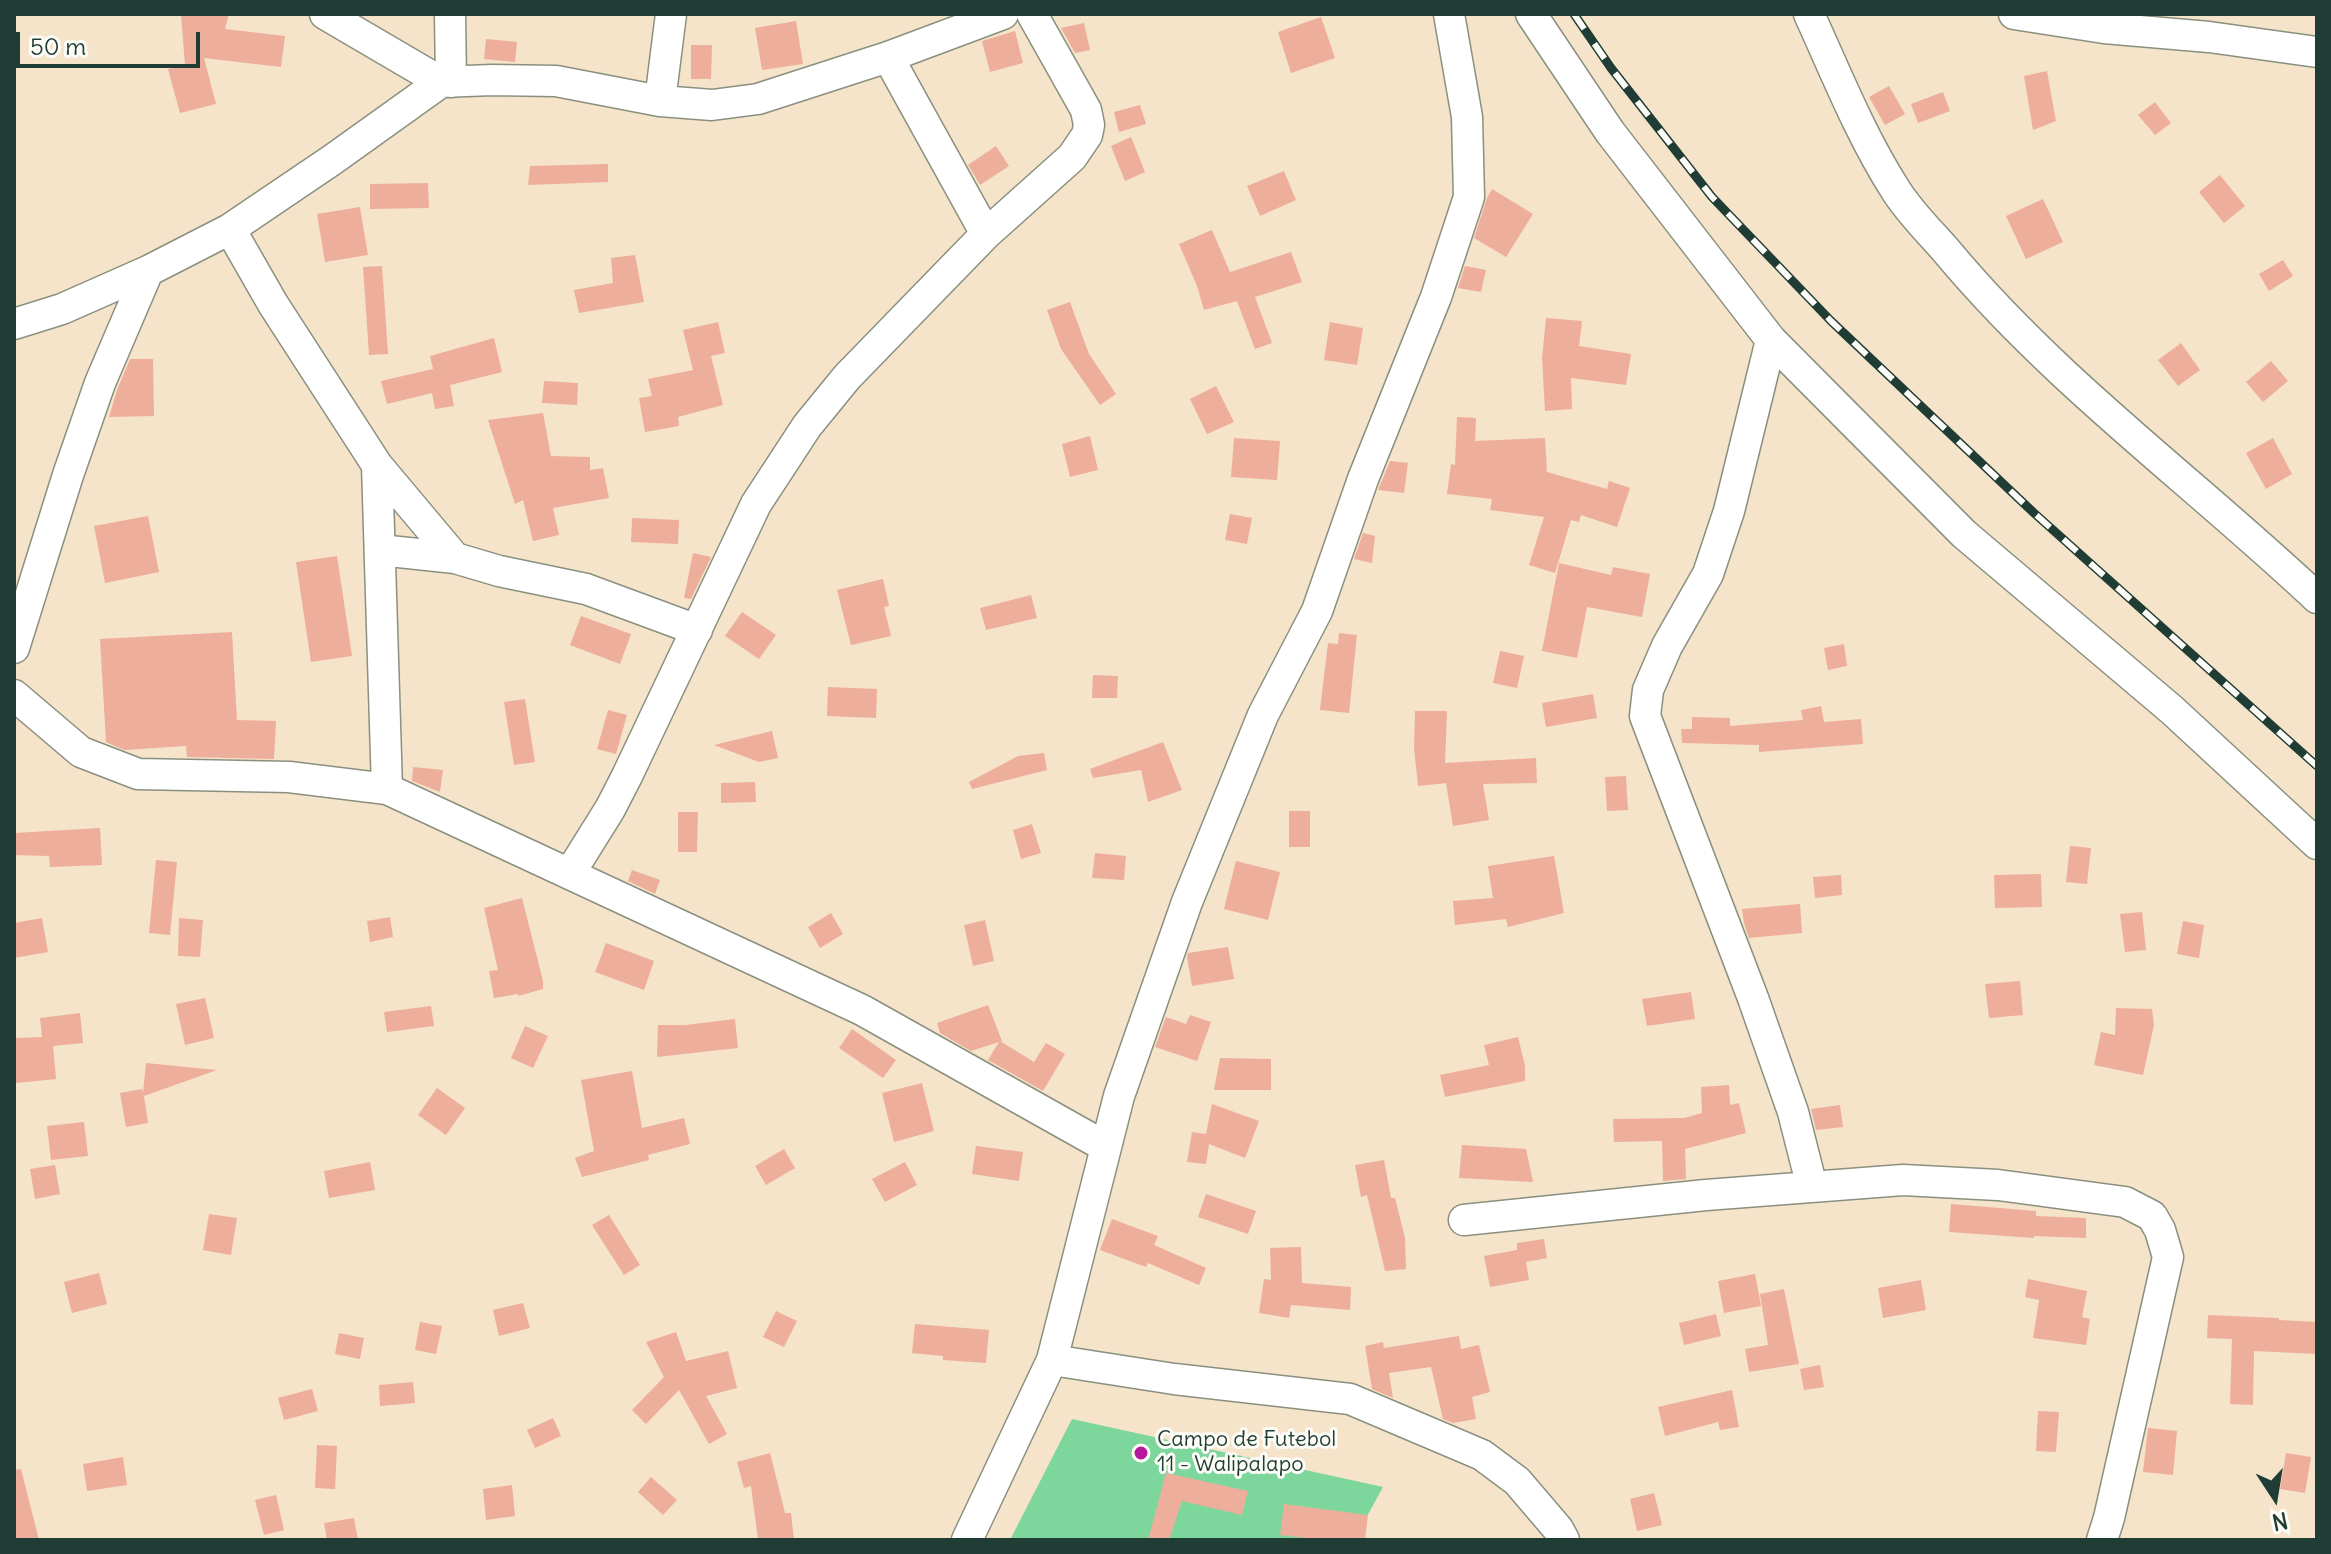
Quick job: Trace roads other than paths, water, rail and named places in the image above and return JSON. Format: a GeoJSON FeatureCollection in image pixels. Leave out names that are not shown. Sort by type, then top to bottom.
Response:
{"type":"FeatureCollection","features":[{"type":"Feature","properties":{"kind":"street"},"geometry":{"type":"LineString","coordinates":[[325,14],[446,82],[556,81],[660,101],[712,105],[758,99],[888,57],[1003,14]]}},
{"type":"Feature","properties":{"kind":"street"},"geometry":{"type":"LineString","coordinates":[[446,82],[450,14]]}},
{"type":"Feature","properties":{"kind":"street"},"geometry":{"type":"LineString","coordinates":[[660,101],[671,14]]}},
{"type":"Feature","properties":{"kind":"street"},"geometry":{"type":"LineString","coordinates":[[570,873],[610,809],[756,504],[807,426],[847,377],[986,234],[1072,157],[1087,135],[1086,110],[1032,14]]}},
{"type":"Feature","properties":{"kind":"street"},"geometry":{"type":"LineString","coordinates":[[967,1540],[1052,1360],[1119,1096],[1187,902],[1263,715],[1317,611],[1363,479],[1436,297],[1469,197],[1467,117],[1449,14]]}},
{"type":"Feature","properties":{"kind":"street"},"geometry":{"type":"LineString","coordinates":[[1531,14],[1610,132],[1771,340],[1964,534],[2172,710],[2317,844]]}},
{"type":"Feature","properties":{"kind":"street"},"geometry":{"type":"LineString","coordinates":[[1809,14],[1856,119],[1896,191],[1984,296],[2054,365],[2317,598]]}},
{"type":"Feature","properties":{"kind":"street"},"geometry":{"type":"LineString","coordinates":[[2014,14],[2104,28],[2209,37],[2317,52]]}},
{"type":"Feature","properties":{"kind":"street"},"geometry":{"type":"LineString","coordinates":[[888,57],[986,234]]}},
{"type":"Feature","properties":{"kind":"street"},"geometry":{"type":"LineString","coordinates":[[14,324],[62,309],[148,271],[230,229],[446,82]]}},
{"type":"Feature","properties":{"kind":"street"},"geometry":{"type":"LineString","coordinates":[[230,229],[273,304],[377,465],[455,558]]}},
{"type":"Feature","properties":{"kind":"street"},"geometry":{"type":"LineString","coordinates":[[14,648],[100,383],[148,271]]}},
{"type":"Feature","properties":{"kind":"street"},"geometry":{"type":"LineString","coordinates":[[1771,340],[1729,511],[1708,574],[1667,646],[1648,690],[1645,716],[1753,998],[1793,1112],[1812,1187]]}},
{"type":"Feature","properties":{"kind":"street"},"geometry":{"type":"LineString","coordinates":[[377,465],[387,789]]}},
{"type":"Feature","properties":{"kind":"street"},"geometry":{"type":"LineString","coordinates":[[380,550],[455,558],[499,571],[586,589],[697,630]]}},
{"type":"Feature","properties":{"kind":"street"},"geometry":{"type":"LineString","coordinates":[[14,695],[81,752],[138,774],[289,777],[387,789],[862,1010],[1106,1147]]}},
{"type":"Feature","properties":{"kind":"street"},"geometry":{"type":"LineString","coordinates":[[1464,1220],[1706,1195],[1903,1180],[1998,1185],[2125,1202],[2152,1216],[2168,1257],[2102,1540]]}},
{"type":"Feature","properties":{"kind":"street"},"geometry":{"type":"LineString","coordinates":[[1052,1360],[1174,1379],[1350,1399],[1482,1455],[1517,1481],[1564,1540]]}},
{"type":"Feature","properties":{"kind":"railway"},"geometry":{"type":"LineString","coordinates":[[1574,14],[1611,68],[1712,197],[1831,321],[2034,513],[2317,766]]}},
{"type":"Feature","properties":{"kind":"place","name":"Campo de Futebol 11 - Walipalapo"},"geometry":{"type":"Point","coordinates":[1141,1453]}}]}
